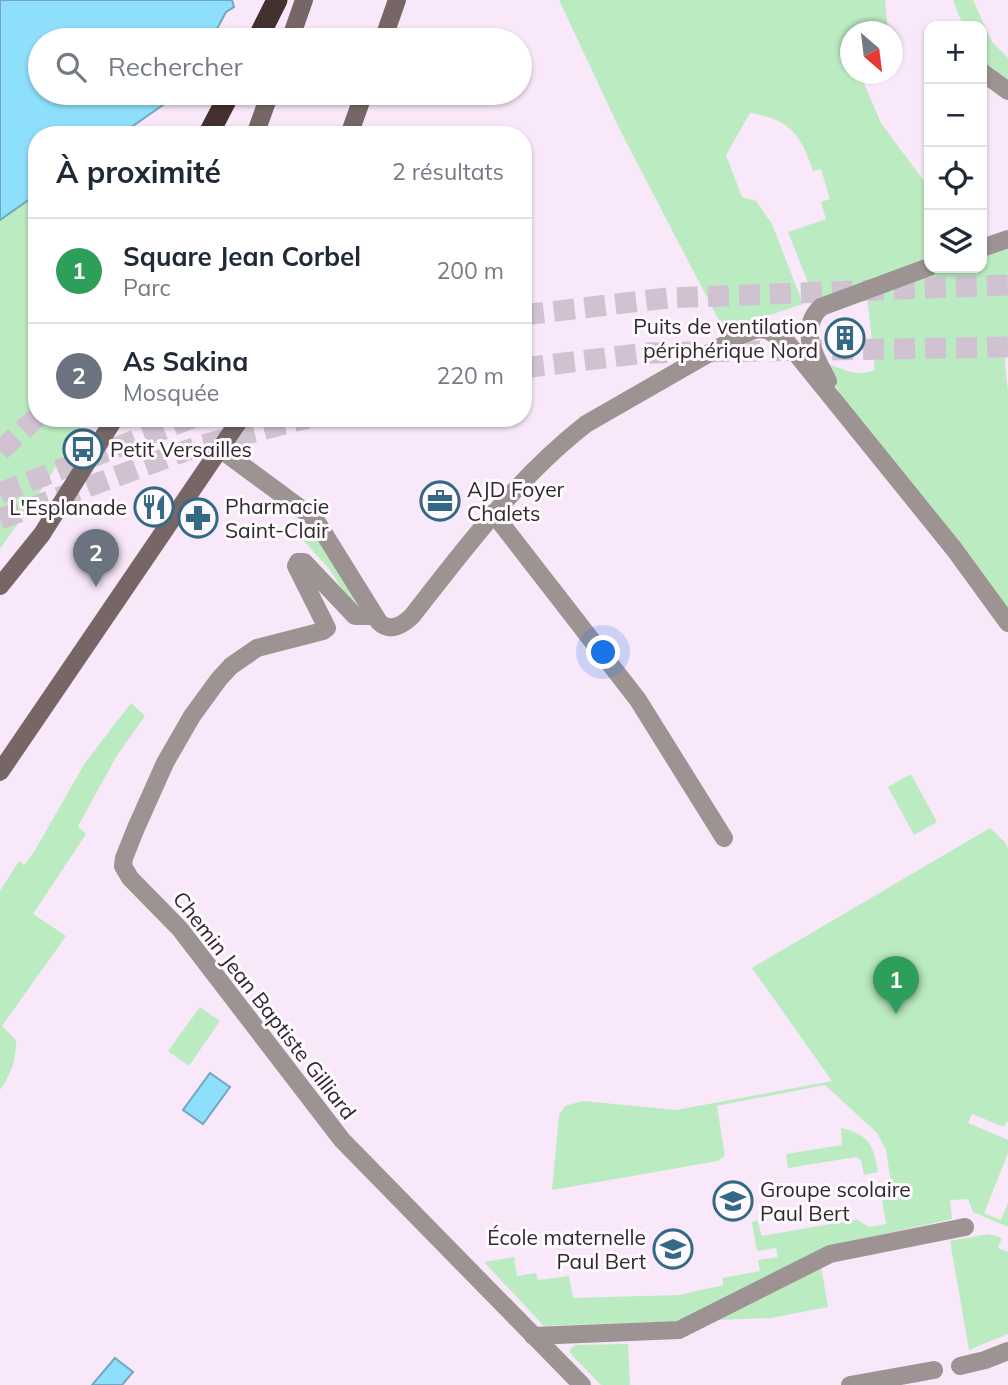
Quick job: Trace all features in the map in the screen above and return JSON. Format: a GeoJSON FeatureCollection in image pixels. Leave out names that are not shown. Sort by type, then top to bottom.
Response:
{"type":"FeatureCollection","features":[{"type":"Feature","properties":{"kind":"highway"},"geometry":{"type":"LineString","coordinates":[[263,28],[277,0]]}},
{"type":"Feature","properties":{"kind":"highway"},"geometry":{"type":"LineString","coordinates":[[213,126],[224,105]]}},
{"type":"Feature","properties":{"kind":"main road"},"geometry":{"type":"LineString","coordinates":[[294,28],[304,0]]}},
{"type":"Feature","properties":{"kind":"main road"},"geometry":{"type":"LineString","coordinates":[[387,28],[397,0]]}},
{"type":"Feature","properties":{"kind":"main road"},"geometry":{"type":"LineString","coordinates":[[258,126],[266,105]]}},
{"type":"Feature","properties":{"kind":"main road"},"geometry":{"type":"LineString","coordinates":[[352,126],[360,105]]}},
{"type":"Feature","properties":{"kind":"main road"},"geometry":{"type":"LineString","coordinates":[[0,586],[42,534],[109,427]]}},
{"type":"Feature","properties":{"kind":"main road"},"geometry":{"type":"LineString","coordinates":[[0,772],[235,427]]}},
{"type":"Feature","properties":{"kind":"street"},"geometry":{"type":"LineString","coordinates":[[987,76],[1008,91]]}},
{"type":"Feature","properties":{"kind":"street"},"geometry":{"type":"LineString","coordinates":[[987,246],[1008,239]]}},
{"type":"Feature","properties":{"kind":"street"},"geometry":{"type":"LineString","coordinates":[[846,415],[809,341],[808,331],[813,314],[821,307],[924,269]]}},
{"type":"Feature","properties":{"kind":"street"},"geometry":{"type":"LineString","coordinates":[[220,449],[315,519],[374,616],[383,626],[396,627],[405,623],[493,513],[551,453],[586,424],[727,341],[757,329],[776,333],[786,341],[954,549],[1008,623]]}},
{"type":"Feature","properties":{"kind":"street"},"geometry":{"type":"LineString","coordinates":[[493,513],[639,700],[724,838]]}},
{"type":"Feature","properties":{"kind":"street","name":"Chemin Jean Baptiste Gilliard"},"geometry":{"type":"LineString","coordinates":[[374,616],[355,616],[304,562],[299,562],[296,566],[327,628],[257,648],[238,660],[219,678],[192,716],[165,763],[136,828],[123,866],[130,878],[180,929],[342,1140],[582,1385]]}},
{"type":"Feature","properties":{"kind":"street"},"geometry":{"type":"LineString","coordinates":[[533,1336],[679,1330],[830,1254],[965,1227]]}},
{"type":"Feature","properties":{"kind":"street"},"geometry":{"type":"LineString","coordinates":[[960,1366],[985,1360],[1008,1350]]}},
{"type":"Feature","properties":{"kind":"street"},"geometry":{"type":"LineString","coordinates":[[850,1385],[934,1370]]}},
{"type":"Feature","properties":{"kind":"green space"},"geometry":{"type":"Polygon","coordinates":[[[559,0],[885,0],[887,21],[840,21],[840,84],[864,84],[881,123],[924,181],[924,260],[815,300],[788,232],[826,219],[821,202],[830,199],[821,169],[813,171],[798,138],[784,124],[750,113],[726,155],[742,197],[756,201],[772,224],[803,304],[724,330],[620,130],[559,0]]]}},
{"type":"Feature","properties":{"kind":"green space"},"geometry":{"type":"Polygon","coordinates":[[[953,0],[973,0],[982,21],[961,21],[953,0]]]}},
{"type":"Feature","properties":{"kind":"green space"},"geometry":{"type":"Polygon","coordinates":[[[987,31],[992,42],[1008,58],[1008,81],[995,75],[987,67],[987,31]]]}},
{"type":"Feature","properties":{"kind":"green space"},"geometry":{"type":"Polygon","coordinates":[[[28,200],[28,427],[81,427],[0,549],[0,220],[28,200]]]}},
{"type":"Feature","properties":{"kind":"green space"},"geometry":{"type":"Polygon","coordinates":[[[1008,244],[1008,332],[1005,365],[1008,391],[1008,609],[959,541],[843,399],[824,363],[855,373],[875,370],[867,295],[928,273],[987,273],[987,251],[1008,244]]]}},
{"type":"Feature","properties":{"kind":"green space"},"geometry":{"type":"Polygon","coordinates":[[[313,527],[361,608],[356,611],[330,570],[302,539],[313,527]]]}},
{"type":"Feature","properties":{"kind":"green space"},"geometry":{"type":"Polygon","coordinates":[[[131,703],[145,716],[116,757],[78,826],[86,834],[33,914],[66,936],[2,1026],[16,1040],[16,1047],[12,1066],[0,1090],[0,891],[19,861],[24,865],[34,852],[85,763],[131,703]]]}},
{"type":"Feature","properties":{"kind":"green space"},"geometry":{"type":"Polygon","coordinates":[[[911,774],[937,822],[914,835],[888,787],[911,774]]]}},
{"type":"Feature","properties":{"kind":"green space"},"geometry":{"type":"Polygon","coordinates":[[[990,828],[1005,842],[1008,849],[1008,1122],[1004,1127],[972,1114],[968,1123],[1008,1140],[1008,1153],[984,1213],[1001,1220],[1008,1203],[1008,1227],[973,1212],[968,1199],[950,1200],[952,1219],[828,1246],[819,1255],[828,1307],[771,1318],[544,1326],[484,1262],[514,1257],[517,1276],[536,1273],[538,1280],[569,1276],[573,1298],[680,1295],[723,1285],[723,1278],[760,1271],[758,1260],[778,1257],[776,1248],[757,1251],[752,1222],[757,1220],[762,1236],[853,1220],[869,1227],[886,1224],[882,1199],[893,1197],[886,1150],[877,1133],[825,1085],[717,1106],[725,1156],[718,1161],[552,1190],[559,1115],[565,1106],[583,1101],[676,1110],[832,1081],[752,968],[990,828]]]}},
{"type":"Feature","properties":{"kind":"green space"},"geometry":{"type":"Polygon","coordinates":[[[200,1007],[220,1021],[189,1066],[168,1051],[200,1007]]]}},
{"type":"Feature","properties":{"kind":"green space"},"geometry":{"type":"Polygon","coordinates":[[[841,1128],[858,1134],[868,1142],[878,1172],[864,1175],[861,1160],[856,1157],[788,1168],[786,1154],[842,1145],[841,1128]]]}},
{"type":"Feature","properties":{"kind":"green space"},"geometry":{"type":"Polygon","coordinates":[[[989,1234],[1002,1238],[998,1248],[1008,1252],[1008,1334],[969,1350],[950,1241],[989,1234]]]}},
{"type":"Feature","properties":{"kind":"green space"},"geometry":{"type":"Polygon","coordinates":[[[628,1344],[630,1385],[601,1385],[570,1353],[571,1348],[576,1345],[628,1344]]]}},
{"type":"Feature","properties":{"kind":"water"},"geometry":{"type":"Polygon","coordinates":[[[0,0],[232,0],[234,7],[226,12],[217,28],[28,28],[28,105],[163,105],[133,126],[28,126],[28,200],[0,220],[0,0]]]}},
{"type":"Feature","properties":{"kind":"water"},"geometry":{"type":"Polygon","coordinates":[[[210,1073],[230,1087],[203,1124],[183,1110],[210,1073]]]}},
{"type":"Feature","properties":{"kind":"water"},"geometry":{"type":"Polygon","coordinates":[[[115,1358],[133,1372],[122,1385],[92,1385],[115,1358]]]}},
{"type":"Feature","properties":{"kind":"tunnel"},"geometry":{"type":"LineString","coordinates":[[532,314],[667,298],[1008,285]]}},
{"type":"Feature","properties":{"kind":"tunnel"},"geometry":{"type":"LineString","coordinates":[[532,367],[645,353],[1008,347]]}},
{"type":"Feature","properties":{"kind":"tunnel"},"geometry":{"type":"LineString","coordinates":[[0,451],[28,425]]}},
{"type":"Feature","properties":{"kind":"tunnel"},"geometry":{"type":"LineString","coordinates":[[0,493],[169,427]]}},
{"type":"Feature","properties":{"kind":"tunnel"},"geometry":{"type":"LineString","coordinates":[[0,519],[199,446],[273,427]]}},
{"type":"Feature","properties":{"kind":"place","name":"Puits de ventilation périphérique Nord"},"geometry":{"type":"Point","coordinates":[845,338]}},
{"type":"Feature","properties":{"kind":"place","name":"Petit Versailles"},"geometry":{"type":"Point","coordinates":[83,449]}},
{"type":"Feature","properties":{"kind":"place","name":"AJD Foyer Chalets"},"geometry":{"type":"Point","coordinates":[440,501]}},
{"type":"Feature","properties":{"kind":"place","name":"L'Esplanade"},"geometry":{"type":"Point","coordinates":[154,507]}},
{"type":"Feature","properties":{"kind":"place","name":"Pharmacie Saint-Clair"},"geometry":{"type":"Point","coordinates":[198,518]}},
{"type":"Feature","properties":{"kind":"place","name":"As Sakina"},"geometry":{"type":"Point","coordinates":[96,587]}},
{"type":"Feature","properties":{"kind":"place","name":"Square Jean Corbel"},"geometry":{"type":"Point","coordinates":[896,1014]}},
{"type":"Feature","properties":{"kind":"place","name":"Groupe scolaire Paul Bert"},"geometry":{"type":"Point","coordinates":[733,1201]}},
{"type":"Feature","properties":{"kind":"place","name":"École maternelle Paul Bert"},"geometry":{"type":"Point","coordinates":[673,1249]}}]}
